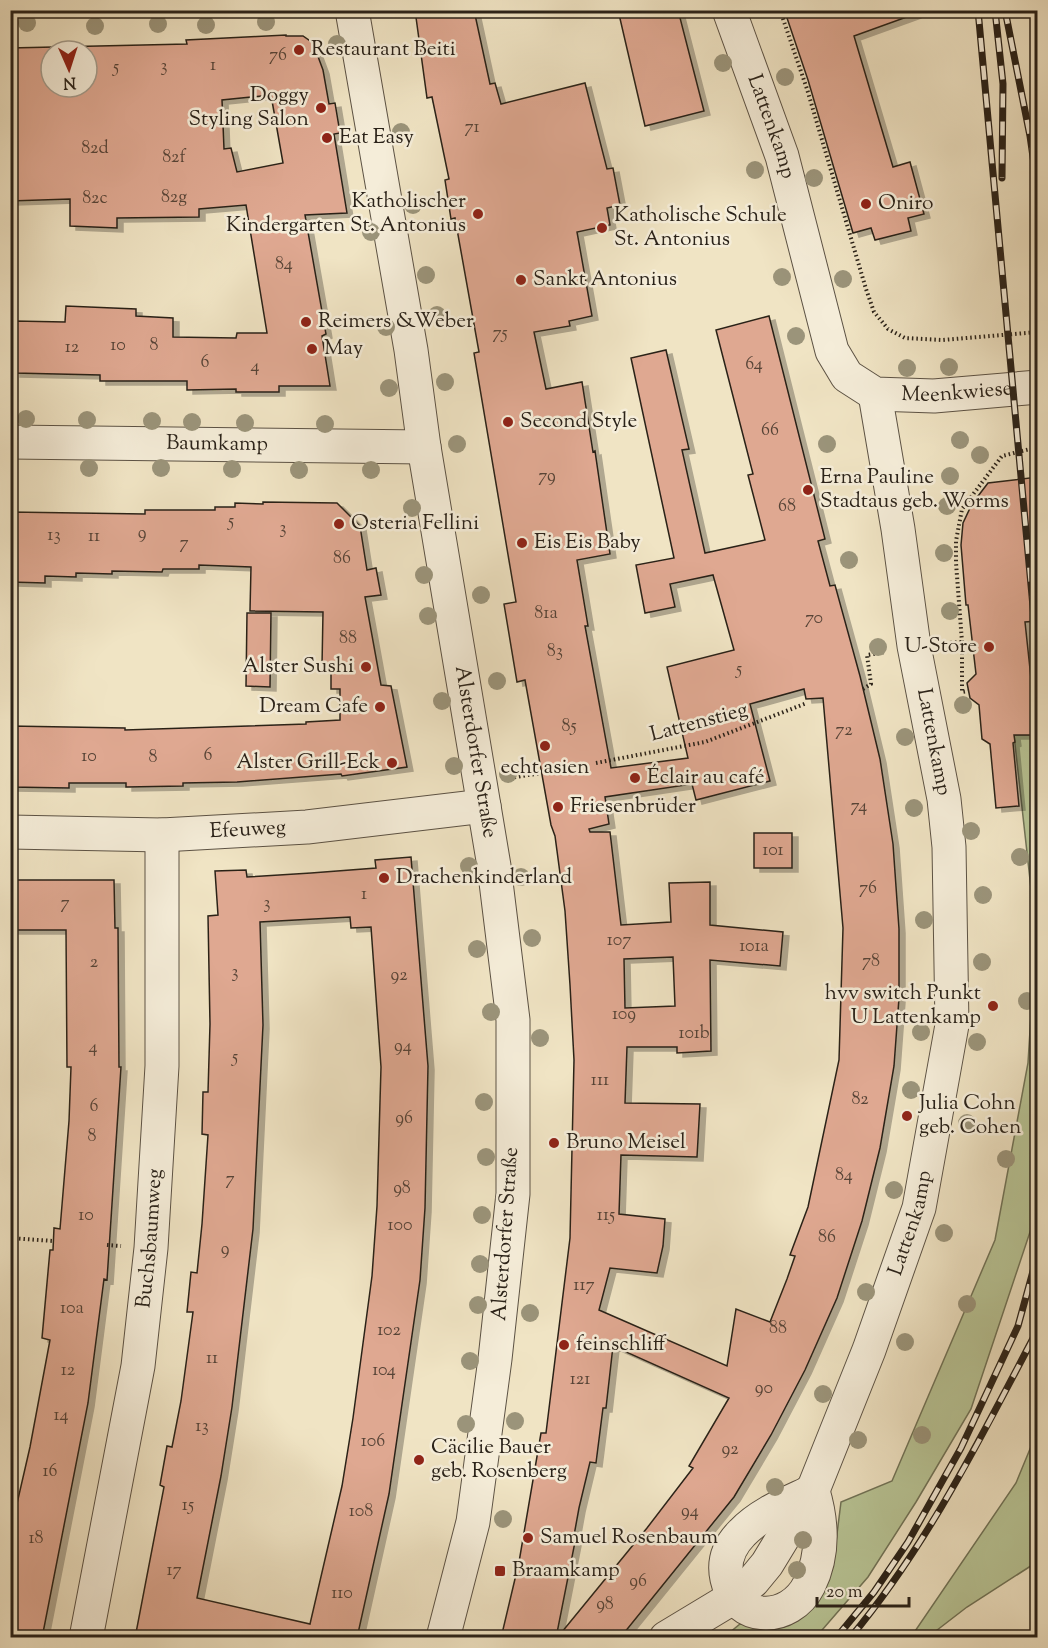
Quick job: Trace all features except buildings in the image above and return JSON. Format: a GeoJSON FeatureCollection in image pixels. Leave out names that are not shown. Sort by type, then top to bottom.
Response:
{"type":"FeatureCollection","features":[{"type":"Feature","properties":{"kind":"street","name":"Alsterdorfer Straße"},"geometry":{"type":"LineString","coordinates":[[352,10],[411,350],[424,447],[494,866],[513,1020],[513,1194],[495,1359],[472,1522],[443,1638]]}},
{"type":"Feature","properties":{"kind":"street","name":"Lattenkamp"},"geometry":{"type":"LineString","coordinates":[[666,1638],[734,1597],[753,1581],[767,1564],[813,1491],[869,1350],[919,1208],[952,1024],[949,847],[944,799],[914,646],[898,530],[875,394],[847,376],[832,351],[782,156],[729,10]]}},
{"type":"Feature","properties":{"kind":"street","name":"Meenkwiese"},"geometry":{"type":"LineString","coordinates":[[875,394],[934,396],[1038,387]]}},
{"type":"Feature","properties":{"kind":"street","name":"Baumkamp"},"geometry":{"type":"LineString","coordinates":[[10,442],[424,447]]}},
{"type":"Feature","properties":{"kind":"street","name":"Efeuweg"},"geometry":{"type":"LineString","coordinates":[[10,832],[162,835],[307,827],[484,806]]}},
{"type":"Feature","properties":{"kind":"street","name":"Buchsbaumweg"},"geometry":{"type":"LineString","coordinates":[[86,1638],[138,1366],[152,1248],[162,1066],[162,835]]}},
{"type":"Feature","properties":{"kind":"street"},"geometry":{"type":"LineString","coordinates":[[734,1597],[748,1609],[764,1614],[782,1610],[800,1598],[809,1585],[816,1565],[821,1534],[820,1515],[813,1491]]}},
{"type":"Feature","properties":{"kind":"path"},"geometry":{"type":"LineString","coordinates":[[780,10],[807,89],[874,312],[888,329],[905,338],[942,340],[1038,332]]}},
{"type":"Feature","properties":{"kind":"path"},"geometry":{"type":"LineString","coordinates":[[962,642],[956,563],[962,509],[1002,456],[1038,447]]}},
{"type":"Feature","properties":{"kind":"path"},"geometry":{"type":"LineString","coordinates":[[863,689],[871,684],[867,655],[914,646]]}},
{"type":"Feature","properties":{"kind":"path","name":"Lattenstieg"},"geometry":{"type":"LineString","coordinates":[[596,763],[705,741],[807,703]]}},
{"type":"Feature","properties":{"kind":"path"},"geometry":{"type":"LineString","coordinates":[[10,1238],[53,1241]]}},
{"type":"Feature","properties":{"kind":"green space"},"geometry":{"type":"Polygon","coordinates":[[[1014,735],[1037,735],[1037,1211],[971,1409],[868,1577],[816,1637],[723,1638],[740,1624],[784,1627],[815,1605],[835,1550],[841,1502],[892,1481],[995,1240],[1028,1063],[1036,934],[1014,735]]]}},
{"type":"Feature","properties":{"kind":"green space"},"geometry":{"type":"Polygon","coordinates":[[[1037,1432],[1037,1562],[967,1607],[928,1637],[911,1637],[1016,1483],[1037,1432]]]}},
{"type":"Feature","properties":{"kind":"railway"},"geometry":{"type":"LineString","coordinates":[[978,10],[1038,661]]}},
{"type":"Feature","properties":{"kind":"railway"},"geometry":{"type":"LineString","coordinates":[[995,10],[1003,84],[1002,178]]}},
{"type":"Feature","properties":{"kind":"railway"},"geometry":{"type":"LineString","coordinates":[[1005,10],[1030,136],[1038,192]]}},
{"type":"Feature","properties":{"kind":"railway"},"geometry":{"type":"LineString","coordinates":[[836,1638],[874,1592],[908,1542],[961,1448],[1018,1326],[1038,1253]]}},
{"type":"Feature","properties":{"kind":"railway"},"geometry":{"type":"LineString","coordinates":[[850,1638],[878,1602],[929,1527],[974,1449],[1038,1329]]}},
{"type":"Feature","properties":{"kind":"place","name":"Restaurant Beiti"},"geometry":{"type":"Point","coordinates":[299,50]}},
{"type":"Feature","properties":{"kind":"place","name":"Doggy Styling Salon"},"geometry":{"type":"Point","coordinates":[321,108]}},
{"type":"Feature","properties":{"kind":"place","name":"Eat Easy"},"geometry":{"type":"Point","coordinates":[327,138]}},
{"type":"Feature","properties":{"kind":"place","name":"Oniro"},"geometry":{"type":"Point","coordinates":[866,204]}},
{"type":"Feature","properties":{"kind":"place","name":"Katholischer Kindergarten St. Antonius"},"geometry":{"type":"Point","coordinates":[478,214]}},
{"type":"Feature","properties":{"kind":"place","name":"Katholische Schule St. Antonius"},"geometry":{"type":"Point","coordinates":[602,228]}},
{"type":"Feature","properties":{"kind":"place","name":"Sankt Antonius"},"geometry":{"type":"Point","coordinates":[521,280]}},
{"type":"Feature","properties":{"kind":"place","name":"Reimers &Weber"},"geometry":{"type":"Point","coordinates":[306,322]}},
{"type":"Feature","properties":{"kind":"place","name":"May"},"geometry":{"type":"Point","coordinates":[312,349]}},
{"type":"Feature","properties":{"kind":"place","name":"Second Style"},"geometry":{"type":"Point","coordinates":[508,422]}},
{"type":"Feature","properties":{"kind":"place","name":"Erna Pauline Stadtaus geb. Worms"},"geometry":{"type":"Point","coordinates":[808,490]}},
{"type":"Feature","properties":{"kind":"place","name":"Osteria Fellini"},"geometry":{"type":"Point","coordinates":[339,524]}},
{"type":"Feature","properties":{"kind":"place","name":"Eis Eis Baby"},"geometry":{"type":"Point","coordinates":[522,543]}},
{"type":"Feature","properties":{"kind":"place","name":"U-Store"},"geometry":{"type":"Point","coordinates":[989,647]}},
{"type":"Feature","properties":{"kind":"place","name":"Alster Sushi"},"geometry":{"type":"Point","coordinates":[366,667]}},
{"type":"Feature","properties":{"kind":"place","name":"Dream Cafe"},"geometry":{"type":"Point","coordinates":[380,707]}},
{"type":"Feature","properties":{"kind":"place","name":"echt asien"},"geometry":{"type":"Point","coordinates":[545,746]}},
{"type":"Feature","properties":{"kind":"place","name":"Alster Grill-Eck"},"geometry":{"type":"Point","coordinates":[392,763]}},
{"type":"Feature","properties":{"kind":"place","name":"Éclair au café"},"geometry":{"type":"Point","coordinates":[635,778]}},
{"type":"Feature","properties":{"kind":"place","name":"Friesenbrüder"},"geometry":{"type":"Point","coordinates":[558,807]}},
{"type":"Feature","properties":{"kind":"place","name":"Drachenkinderland"},"geometry":{"type":"Point","coordinates":[384,878]}},
{"type":"Feature","properties":{"kind":"place","name":"hvv switch Punkt U Lattenkamp"},"geometry":{"type":"Point","coordinates":[993,1006]}},
{"type":"Feature","properties":{"kind":"place","name":"Julia Cohn geb. Cohen"},"geometry":{"type":"Point","coordinates":[907,1116]}},
{"type":"Feature","properties":{"kind":"place","name":"Bruno Meisel"},"geometry":{"type":"Point","coordinates":[554,1143]}},
{"type":"Feature","properties":{"kind":"place","name":"feinschliff"},"geometry":{"type":"Point","coordinates":[564,1345]}},
{"type":"Feature","properties":{"kind":"place","name":"Cäcilie Bauer geb. Rosenberg"},"geometry":{"type":"Point","coordinates":[419,1460]}},
{"type":"Feature","properties":{"kind":"place","name":"Samuel Rosenbaum"},"geometry":{"type":"Point","coordinates":[528,1538]}},
{"type":"Feature","properties":{"kind":"place","name":"Braamkamp"},"geometry":{"type":"Point","coordinates":[500,1571]}}]}
